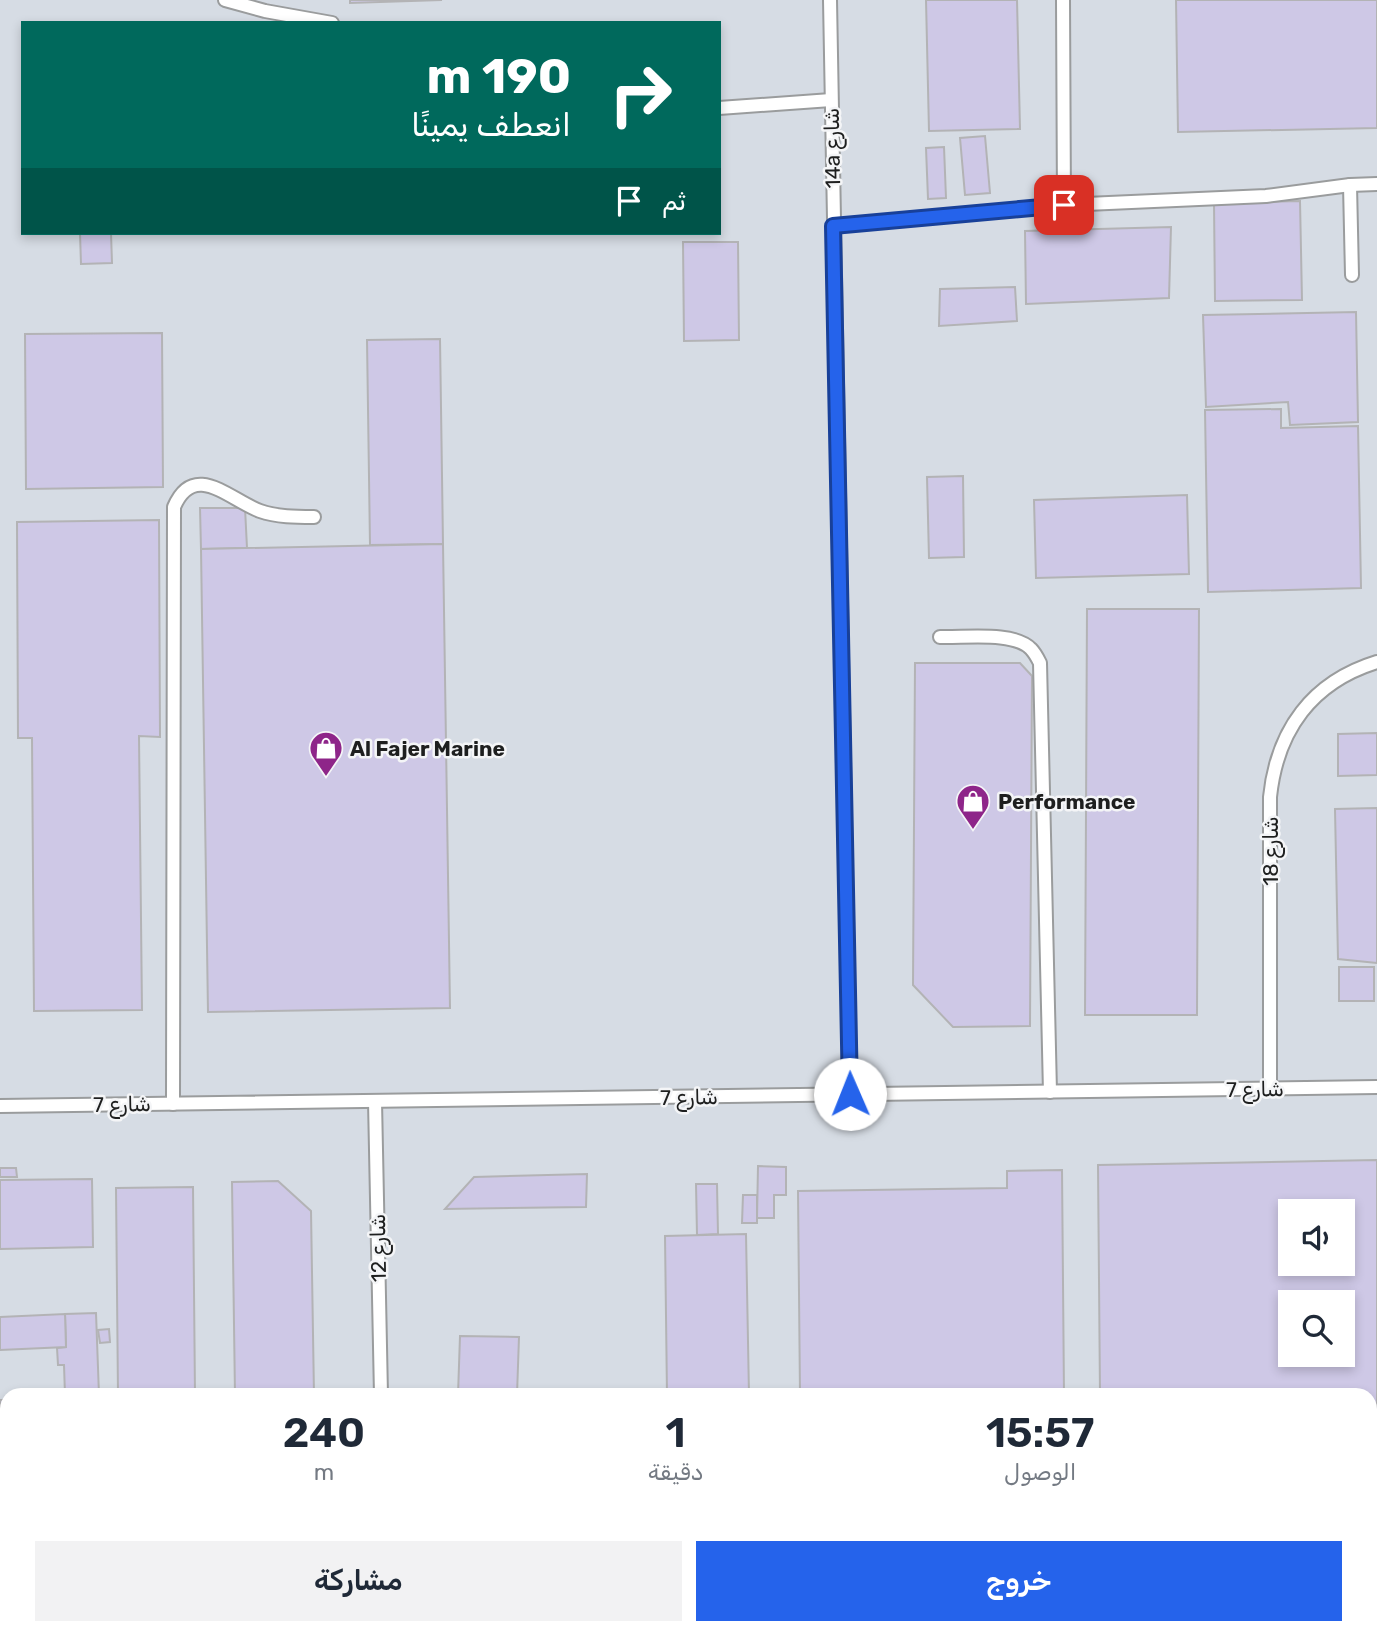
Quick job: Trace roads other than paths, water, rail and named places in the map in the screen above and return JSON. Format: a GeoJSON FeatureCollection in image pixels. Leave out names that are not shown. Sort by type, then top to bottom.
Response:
{"type":"FeatureCollection","features":[{"type":"Feature","properties":{"kind":"lane"},"geometry":{"type":"LineString","coordinates":[[225,0],[265,11],[320,21]]}},
{"type":"Feature","properties":{"kind":"lane","name":"14a شارع"},"geometry":{"type":"LineString","coordinates":[[830,0],[850,1094]]}},
{"type":"Feature","properties":{"kind":"lane"},"geometry":{"type":"LineString","coordinates":[[1063,0],[1064,205]]}},
{"type":"Feature","properties":{"kind":"lane"},"geometry":{"type":"LineString","coordinates":[[721,108],[831,100]]}},
{"type":"Feature","properties":{"kind":"lane"},"geometry":{"type":"LineString","coordinates":[[1350,184],[1352,275]]}},
{"type":"Feature","properties":{"kind":"lane"},"geometry":{"type":"LineString","coordinates":[[833,226],[1064,205],[1266,196],[1350,184],[1377,184]]}},
{"type":"Feature","properties":{"kind":"lane"},"geometry":{"type":"LineString","coordinates":[[173,1104],[174,507],[186,489],[207,484],[263,512],[288,517],[314,517]]}},
{"type":"Feature","properties":{"kind":"lane"},"geometry":{"type":"LineString","coordinates":[[940,637],[1005,638],[1020,641],[1032,650],[1040,663],[1050,1092]]}},
{"type":"Feature","properties":{"kind":"lane","name":"شارع 18"},"geometry":{"type":"LineString","coordinates":[[1270,1089],[1272,774],[1288,731],[1301,712],[1317,695],[1355,670],[1377,662]]}},
{"type":"Feature","properties":{"kind":"lane","name":"شارع 7"},"geometry":{"type":"LineString","coordinates":[[0,1106],[1377,1087]]}},
{"type":"Feature","properties":{"kind":"lane","name":"شارع 12"},"geometry":{"type":"LineString","coordinates":[[375,1101],[381,1388]]}},
{"type":"Feature","properties":{"kind":"place","name":"Al Fajer Marine"},"geometry":{"type":"Point","coordinates":[326,778]}},
{"type":"Feature","properties":{"kind":"place","name":"Performance"},"geometry":{"type":"Point","coordinates":[973,831]}}]}
